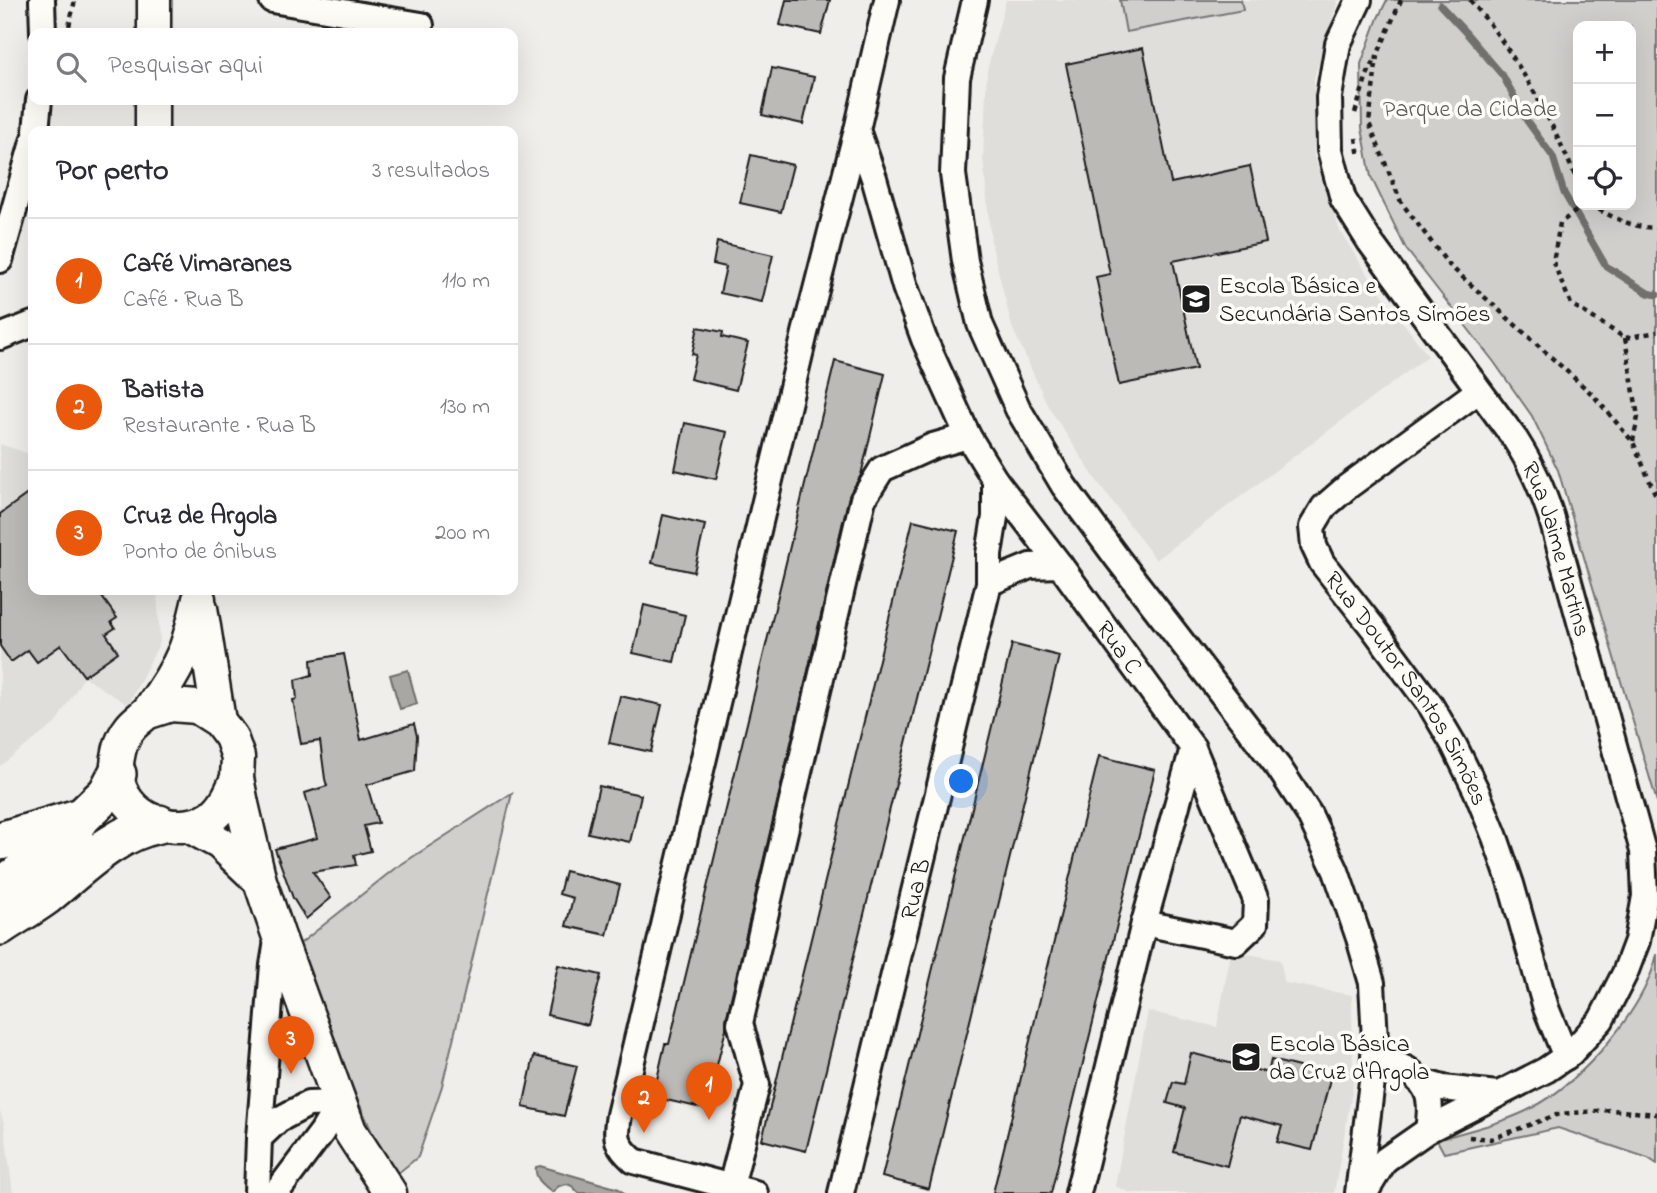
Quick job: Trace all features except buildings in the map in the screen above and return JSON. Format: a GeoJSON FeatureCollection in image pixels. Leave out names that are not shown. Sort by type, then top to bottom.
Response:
{"type":"FeatureCollection","features":[{"type":"Feature","properties":{"kind":"highway"},"geometry":{"type":"LineString","coordinates":[[0,888],[68,836],[82,817],[107,793],[117,774]]}},
{"type":"Feature","properties":{"kind":"highway"},"geometry":{"type":"LineString","coordinates":[[0,841],[82,817]]}},
{"type":"Feature","properties":{"kind":"highway"},"geometry":{"type":"LineString","coordinates":[[0,926],[43,898],[109,844],[141,827],[174,825]]}},
{"type":"Feature","properties":{"kind":"highway"},"geometry":{"type":"LineString","coordinates":[[0,942],[43,898]]}},
{"type":"Feature","properties":{"kind":"main road"},"geometry":{"type":"LineString","coordinates":[[153,28],[154,0]]}},
{"type":"Feature","properties":{"kind":"main road"},"geometry":{"type":"LineString","coordinates":[[152,105],[152,126]]}},
{"type":"Feature","properties":{"kind":"main road"},"geometry":{"type":"LineString","coordinates":[[198,595],[185,651],[160,694],[146,713],[129,729],[118,751],[117,774],[122,791],[131,805],[144,816],[220,843],[260,881]]}},
{"type":"Feature","properties":{"kind":"main road"},"geometry":{"type":"LineString","coordinates":[[198,595],[219,721]]}},
{"type":"Feature","properties":{"kind":"main road"},"geometry":{"type":"LineString","coordinates":[[146,713],[171,705],[197,707],[219,721],[231,737],[238,757],[237,778],[260,881],[278,934],[349,1131],[390,1193]]}},
{"type":"Feature","properties":{"kind":"main road"},"geometry":{"type":"LineString","coordinates":[[174,825],[211,817],[228,799],[237,778]]}},
{"type":"Feature","properties":{"kind":"street"},"geometry":{"type":"LineString","coordinates":[[42,0],[43,28]]}},
{"type":"Feature","properties":{"kind":"street"},"geometry":{"type":"LineString","coordinates":[[272,0],[421,25]]}},
{"type":"Feature","properties":{"kind":"street"},"geometry":{"type":"LineString","coordinates":[[755,1193],[634,1161],[623,1151],[616,1135],[625,1088],[887,0]]}},
{"type":"Feature","properties":{"kind":"street"},"geometry":{"type":"LineString","coordinates":[[975,0],[957,78],[953,174],[965,261],[980,324],[1018,409],[1064,486],[1279,768],[1309,814],[1336,871],[1372,983],[1375,1040],[1384,1068],[1367,1124],[1358,1193]]}},
{"type":"Feature","properties":{"kind":"street","name":"Rua Jaime Martins"},"geometry":{"type":"LineString","coordinates":[[1359,0],[1338,44],[1329,97],[1330,150],[1343,199],[1370,242],[1515,439],[1541,485],[1643,851],[1645,896],[1637,941],[1625,973],[1601,1020],[1566,1057],[1546,1070],[1428,1130]]}},
{"type":"Feature","properties":{"kind":"street"},"geometry":{"type":"LineString","coordinates":[[36,126],[39,105]]}},
{"type":"Feature","properties":{"kind":"street","name":"Rua C"},"geometry":{"type":"LineString","coordinates":[[857,130],[874,178],[909,300],[968,436],[995,480],[1193,748],[1256,900],[1255,925],[1236,942],[1144,923]]}},
{"type":"Feature","properties":{"kind":"street"},"geometry":{"type":"LineString","coordinates":[[0,260],[28,160]]}},
{"type":"Feature","properties":{"kind":"street"},"geometry":{"type":"LineString","coordinates":[[0,337],[28,326]]}},
{"type":"Feature","properties":{"kind":"street","name":"Rua Doutor Santos Simões"},"geometry":{"type":"LineString","coordinates":[[1478,391],[1347,487],[1324,507],[1312,527],[1314,546],[1322,563],[1431,706],[1460,756],[1495,837],[1546,1008],[1566,1057]]}},
{"type":"Feature","properties":{"kind":"street"},"geometry":{"type":"LineString","coordinates":[[731,1186],[757,1085],[740,1023],[863,499],[882,469],[933,446],[968,436]]}},
{"type":"Feature","properties":{"kind":"street","name":"Rua B"},"geometry":{"type":"LineString","coordinates":[[841,1193],[989,583],[989,554],[995,517],[995,480]]}},
{"type":"Feature","properties":{"kind":"street"},"geometry":{"type":"LineString","coordinates":[[989,583],[1030,566],[1060,565]]}},
{"type":"Feature","properties":{"kind":"street"},"geometry":{"type":"LineString","coordinates":[[1078,1193],[1144,923],[1193,748]]}},
{"type":"Feature","properties":{"kind":"street"},"geometry":{"type":"LineString","coordinates":[[257,1193],[273,965],[278,934]]}},
{"type":"Feature","properties":{"kind":"street"},"geometry":{"type":"LineString","coordinates":[[1365,1193],[1385,1160],[1428,1130],[1431,1098],[1419,1081],[1408,1070],[1384,1068]]}},
{"type":"Feature","properties":{"kind":"street"},"geometry":{"type":"LineString","coordinates":[[1419,1081],[1443,1088],[1497,1094]]}},
{"type":"Feature","properties":{"kind":"street"},"geometry":{"type":"LineString","coordinates":[[259,1138],[278,1120],[308,1104],[339,1103]]}},
{"type":"Feature","properties":{"kind":"street"},"geometry":{"type":"LineString","coordinates":[[276,1193],[322,1132],[339,1103]]}},
{"type":"Feature","properties":{"kind":"street"},"geometry":{"type":"LineString","coordinates":[[1367,1124],[1385,1142],[1403,1148]]}},
{"type":"Feature","properties":{"kind":"path"},"geometry":{"type":"LineString","coordinates":[[69,28],[75,0]]}},
{"type":"Feature","properties":{"kind":"path"},"geometry":{"type":"LineString","coordinates":[[1353,121],[1367,75],[1402,0]]}},
{"type":"Feature","properties":{"kind":"path"},"geometry":{"type":"LineString","coordinates":[[1470,0],[1490,23],[1527,81],[1562,144],[1573,171]]}},
{"type":"Feature","properties":{"kind":"path"},"geometry":{"type":"LineString","coordinates":[[1377,57],[1369,123],[1401,202],[1448,264],[1593,395],[1633,442],[1657,498]]}},
{"type":"Feature","properties":{"kind":"path"},"geometry":{"type":"LineString","coordinates":[[1355,134],[1360,159]]}},
{"type":"Feature","properties":{"kind":"path"},"geometry":{"type":"LineString","coordinates":[[1577,210],[1560,223],[1553,262],[1571,304],[1625,338],[1657,332]]}},
{"type":"Feature","properties":{"kind":"path"},"geometry":{"type":"LineString","coordinates":[[1600,210],[1620,220],[1647,228],[1657,226]]}},
{"type":"Feature","properties":{"kind":"path"},"geometry":{"type":"LineString","coordinates":[[1625,338],[1637,417],[1633,442]]}},
{"type":"Feature","properties":{"kind":"path"},"geometry":{"type":"LineString","coordinates":[[1465,1136],[1491,1139],[1559,1114],[1610,1110],[1657,1114]]}},
{"type":"Feature","properties":{"kind":"shaded area","name":"Escola Básica e Secundária Santos Simões"},"geometry":{"type":"Polygon","coordinates":[[[1006,0],[1338,0],[1314,78],[1314,156],[1340,231],[1366,272],[1428,356],[1156,560],[1094,477],[1048,406],[1012,327],[991,242],[983,158],[987,70],[1006,0]]]}},
{"type":"Feature","properties":{"kind":"shaded area"},"geometry":{"type":"Polygon","coordinates":[[[0,444],[28,453],[28,595],[157,595],[160,642],[128,705],[84,677],[55,724],[0,766],[0,444]]]}},
{"type":"Feature","properties":{"kind":"shaded area"},"geometry":{"type":"Polygon","coordinates":[[[408,670],[417,704],[400,709],[390,675],[408,670]]]}},
{"type":"Feature","properties":{"kind":"shaded area","name":"Escola Básica da Cruz d'Argola"},"geometry":{"type":"Polygon","coordinates":[[[1231,951],[1280,960],[1285,983],[1352,995],[1353,1086],[1334,1193],[1131,1193],[1115,1186],[1148,1011],[1217,1027],[1231,951]]]}},
{"type":"Feature","properties":{"kind":"shaded area"},"geometry":{"type":"Polygon","coordinates":[[[0,1111],[4,1124],[13,1193],[0,1193],[0,1111]]]}},
{"type":"Feature","properties":{"kind":"shaded area"},"geometry":{"type":"Polygon","coordinates":[[[536,1167],[619,1189],[623,1193],[579,1193],[567,1184],[552,1192],[538,1178],[536,1167]]]}},
{"type":"Feature","properties":{"kind":"green space"},"geometry":{"type":"Polygon","coordinates":[[[1120,0],[1241,0],[1243,10],[1126,32],[1120,0]]]}},
{"type":"Feature","properties":{"kind":"green space","name":"Parque da Cidade"},"geometry":{"type":"Polygon","coordinates":[[[1387,0],[1657,0],[1657,802],[1558,470],[1532,416],[1494,362],[1406,249],[1371,177],[1362,128],[1361,64],[1387,0]]]}},
{"type":"Feature","properties":{"kind":"green space"},"geometry":{"type":"Polygon","coordinates":[[[512,793],[442,1086],[418,1157],[392,1178],[292,950],[394,869],[512,793]]]}},
{"type":"Feature","properties":{"kind":"green space"},"geometry":{"type":"Polygon","coordinates":[[[1657,954],[1657,1164],[1648,1158],[1558,1128],[1444,1153],[1437,1140],[1523,1113],[1553,1095],[1572,1079],[1626,1019],[1640,997],[1657,954]]]}},
{"type":"Feature","properties":{"kind":"waterway"},"geometry":{"type":"LineString","coordinates":[[1440,5],[1503,76],[1527,121],[1553,157],[1564,193],[1606,266],[1648,293],[1657,295]]}},
{"type":"Feature","properties":{"kind":"place","name":"Escola Básica e Secundária Santos Simões"},"geometry":{"type":"Point","coordinates":[1196,299]}},
{"type":"Feature","properties":{"kind":"place","name":"Escola Básica da Cruz d'Argola"},"geometry":{"type":"Point","coordinates":[1246,1057]}},
{"type":"Feature","properties":{"kind":"place","name":"Cruz de Argola"},"geometry":{"type":"Point","coordinates":[291,1074]}},
{"type":"Feature","properties":{"kind":"place","name":"Café Vimaranes"},"geometry":{"type":"Point","coordinates":[709,1120]}},
{"type":"Feature","properties":{"kind":"place","name":"Batista"},"geometry":{"type":"Point","coordinates":[644,1133]}}]}
